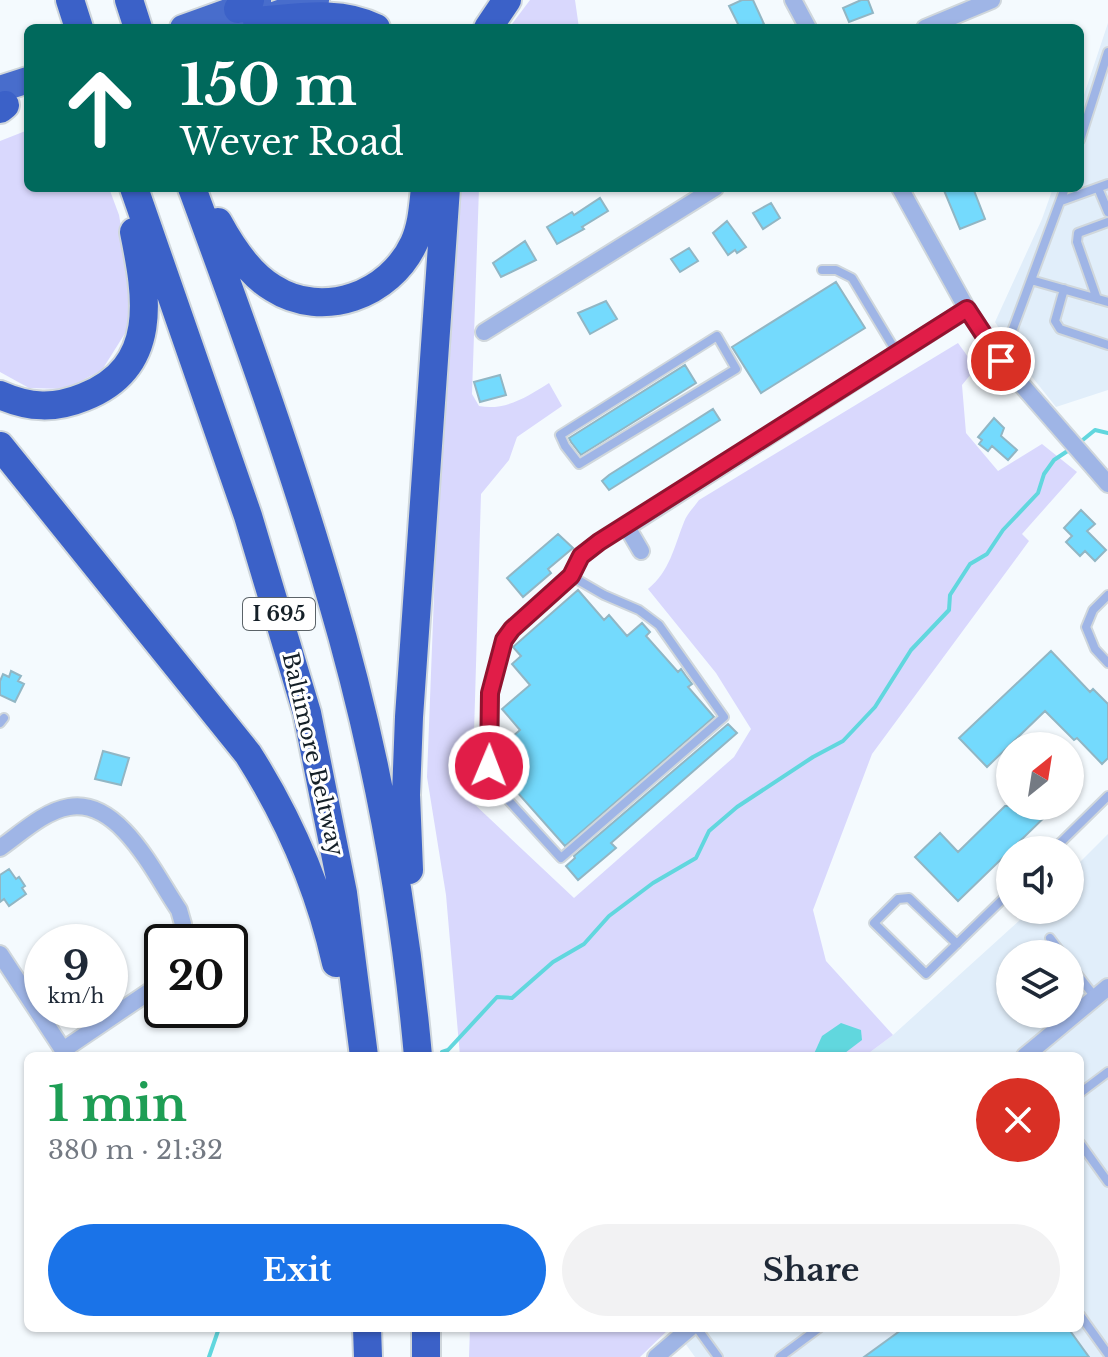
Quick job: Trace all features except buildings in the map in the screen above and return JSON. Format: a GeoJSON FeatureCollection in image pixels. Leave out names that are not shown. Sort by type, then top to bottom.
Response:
{"type":"FeatureCollection","features":[{"type":"Feature","properties":{"kind":"highway"},"geometry":{"type":"LineString","coordinates":[[70,0],[78,24]]}},
{"type":"Feature","properties":{"kind":"highway"},"geometry":{"type":"LineString","coordinates":[[129,0],[137,24]]}},
{"type":"Feature","properties":{"kind":"highway"},"geometry":{"type":"LineString","coordinates":[[199,24],[249,11],[316,0]]}},
{"type":"Feature","properties":{"kind":"highway"},"geometry":{"type":"LineString","coordinates":[[491,24],[507,0]]}},
{"type":"Feature","properties":{"kind":"highway"},"geometry":{"type":"LineString","coordinates":[[249,11],[334,16],[365,24]]}},
{"type":"Feature","properties":{"kind":"highway"},"geometry":{"type":"LineString","coordinates":[[8,100],[24,84]]}},
{"type":"Feature","properties":{"kind":"highway"},"geometry":{"type":"LineString","coordinates":[[0,395],[25,405],[57,406],[90,395],[119,377],[129,364],[142,330],[145,291],[126,192]]}},
{"type":"Feature","properties":{"kind":"highway","name":"Baltimore Beltway"},"geometry":{"type":"LineString","coordinates":[[135,192],[248,516],[307,713],[343,893],[363,1052]]}},
{"type":"Feature","properties":{"kind":"highway","name":"I 695"},"geometry":{"type":"LineString","coordinates":[[193,192],[260,378],[331,597],[382,805],[409,974],[418,1052]]}},
{"type":"Feature","properties":{"kind":"highway"},"geometry":{"type":"LineString","coordinates":[[202,192],[225,236],[257,276],[292,297],[330,303],[352,298],[390,277],[415,241],[423,213],[425,192]]}},
{"type":"Feature","properties":{"kind":"highway"},"geometry":{"type":"LineString","coordinates":[[409,974],[406,795],[409,717],[446,192]]}},
{"type":"Feature","properties":{"kind":"highway"},"geometry":{"type":"LineString","coordinates":[[0,446],[217,713],[271,790],[310,870],[327,925],[340,977],[349,1052]]}},
{"type":"Feature","properties":{"kind":"highway"},"geometry":{"type":"LineString","coordinates":[[368,1332],[371,1357]]}},
{"type":"Feature","properties":{"kind":"highway"},"geometry":{"type":"LineString","coordinates":[[371,1357],[373,1332]]}},
{"type":"Feature","properties":{"kind":"highway"},"geometry":{"type":"LineString","coordinates":[[426,1332],[426,1357]]}},
{"type":"Feature","properties":{"kind":"street"},"geometry":{"type":"LineString","coordinates":[[793,0],[806,24]]}},
{"type":"Feature","properties":{"kind":"street"},"geometry":{"type":"LineString","coordinates":[[935,24],[992,0]]}},
{"type":"Feature","properties":{"kind":"street"},"geometry":{"type":"LineString","coordinates":[[484,332],[709,192]]}},
{"type":"Feature","properties":{"kind":"street"},"geometry":{"type":"LineString","coordinates":[[902,192],[967,309],[1001,361],[1108,484]]}},
{"type":"Feature","properties":{"kind":"street"},"geometry":{"type":"LineString","coordinates":[[641,551],[627,527],[967,309]]}},
{"type":"Feature","properties":{"kind":"street"},"geometry":{"type":"LineString","coordinates":[[0,848],[51,813],[69,807],[89,807],[103,812],[130,837],[179,910],[183,924]]}},
{"type":"Feature","properties":{"kind":"street"},"geometry":{"type":"LineString","coordinates":[[0,954],[64,1052]]}},
{"type":"Feature","properties":{"kind":"street"},"geometry":{"type":"LineString","coordinates":[[1030,1052],[1102,993]]}},
{"type":"Feature","properties":{"kind":"street"},"geometry":{"type":"LineString","coordinates":[[66,1052],[144,996]]}},
{"type":"Feature","properties":{"kind":"street"},"geometry":{"type":"LineString","coordinates":[[656,1357],[685,1332]]}},
{"type":"Feature","properties":{"kind":"lane"},"geometry":{"type":"LineString","coordinates":[[1084,127],[1108,52]]}},
{"type":"Feature","properties":{"kind":"lane"},"geometry":{"type":"LineString","coordinates":[[1061,201],[1108,184]]}},
{"type":"Feature","properties":{"kind":"lane"},"geometry":{"type":"LineString","coordinates":[[1098,188],[1108,212]]}},
{"type":"Feature","properties":{"kind":"lane"},"geometry":{"type":"LineString","coordinates":[[1001,361],[1064,192]]}},
{"type":"Feature","properties":{"kind":"lane"},"geometry":{"type":"LineString","coordinates":[[1097,299],[1077,242],[1078,233],[1108,222]]}},
{"type":"Feature","properties":{"kind":"lane"},"geometry":{"type":"LineString","coordinates":[[822,270],[836,270],[852,278],[898,354]]}},
{"type":"Feature","properties":{"kind":"lane"},"geometry":{"type":"LineString","coordinates":[[1031,280],[1108,302]]}},
{"type":"Feature","properties":{"kind":"lane"},"geometry":{"type":"LineString","coordinates":[[1064,289],[1055,321],[1060,329],[1108,345]]}},
{"type":"Feature","properties":{"kind":"lane"},"geometry":{"type":"LineString","coordinates":[[717,336],[736,369],[579,464],[573,458],[560,435],[717,336]]}},
{"type":"Feature","properties":{"kind":"lane"},"geometry":{"type":"LineString","coordinates":[[571,576],[639,610],[659,625],[724,717],[561,858],[499,790],[489,766],[490,693],[504,640],[512,629],[571,576],[581,556],[627,527]]}},
{"type":"Feature","properties":{"kind":"lane"},"geometry":{"type":"LineString","coordinates":[[1108,595],[1093,610],[1086,627],[1095,649],[1108,663]]}},
{"type":"Feature","properties":{"kind":"lane"},"geometry":{"type":"LineString","coordinates":[[1067,836],[1108,796]]}},
{"type":"Feature","properties":{"kind":"lane"},"geometry":{"type":"LineString","coordinates":[[957,944],[909,898],[898,899],[874,923],[926,974],[957,944],[996,906]]}},
{"type":"Feature","properties":{"kind":"lane"},"geometry":{"type":"LineString","coordinates":[[1084,977],[1102,993]]}},
{"type":"Feature","properties":{"kind":"lane"},"geometry":{"type":"LineString","coordinates":[[1084,1090],[1108,1072]]}},
{"type":"Feature","properties":{"kind":"lane"},"geometry":{"type":"LineString","coordinates":[[1084,1149],[1108,1182]]}},
{"type":"Feature","properties":{"kind":"lane"},"geometry":{"type":"LineString","coordinates":[[1084,1321],[1108,1354]]}},
{"type":"Feature","properties":{"kind":"lane"},"geometry":{"type":"LineString","coordinates":[[700,1332],[718,1357]]}},
{"type":"Feature","properties":{"kind":"lane"},"geometry":{"type":"LineString","coordinates":[[780,1357],[814,1332]]}},
{"type":"Feature","properties":{"kind":"shaded area"},"geometry":{"type":"Polygon","coordinates":[[[530,0],[575,0],[578,24],[512,24],[530,0]]]}},
{"type":"Feature","properties":{"kind":"shaded area"},"geometry":{"type":"Polygon","coordinates":[[[1108,23],[1108,390],[1056,407],[1021,363],[995,322],[1052,192],[1084,192],[1084,95],[1108,23]]]}},
{"type":"Feature","properties":{"kind":"shaded area"},"geometry":{"type":"Polygon","coordinates":[[[24,132],[24,192],[110,192],[119,215],[132,291],[129,327],[102,370],[66,389],[29,388],[0,372],[0,141],[24,132]]]}},
{"type":"Feature","properties":{"kind":"shaded area"},"geometry":{"type":"Polygon","coordinates":[[[461,192],[479,192],[472,394],[479,406],[507,405],[549,383],[562,406],[517,437],[509,460],[481,494],[472,802],[574,898],[734,757],[751,729],[716,673],[648,589],[666,566],[685,519],[699,500],[958,343],[976,368],[962,385],[966,433],[998,471],[1042,444],[1077,472],[1022,534],[1029,541],[872,754],[813,910],[826,961],[893,1035],[870,1052],[460,1052],[446,895],[427,777],[439,466],[461,192]]]}},
{"type":"Feature","properties":{"kind":"shaded area"},"geometry":{"type":"Polygon","coordinates":[[[1108,834],[1108,1357],[695,1357],[677,1332],[1084,1332],[1084,1052],[870,1052],[996,942],[996,1028],[1084,1028],[1084,940],[998,940],[1016,924],[1084,924],[1084,858],[1108,834]]]}},
{"type":"Feature","properties":{"kind":"shaded area"},"geometry":{"type":"Polygon","coordinates":[[[470,1332],[666,1332],[640,1357],[469,1357],[470,1332]]]}},
{"type":"Feature","properties":{"kind":"water"},"geometry":{"type":"Polygon","coordinates":[[[841,1023],[861,1030],[862,1040],[846,1052],[815,1052],[822,1036],[841,1023]]]}},
{"type":"Feature","properties":{"kind":"waterway"},"geometry":{"type":"LineString","coordinates":[[1079,443],[1095,430],[1108,433]]}},
{"type":"Feature","properties":{"kind":"waterway"},"geometry":{"type":"LineString","coordinates":[[442,1052],[448,1050],[497,997],[512,998],[553,962],[584,944],[609,916],[653,883],[696,858],[709,831],[737,807],[843,741],[875,707],[911,650],[949,610],[950,595],[970,564],[987,554],[1003,530],[1038,493],[1044,474],[1054,460],[1072,448]]}},
{"type":"Feature","properties":{"kind":"waterway"},"geometry":{"type":"LineString","coordinates":[[209,1357],[218,1332]]}},
{"type":"Feature","properties":{"kind":"route"},"geometry":{"type":"LineString","coordinates":[[489,766],[490,693],[504,640],[512,629],[571,576],[581,556],[967,309],[1001,361]]}}]}
